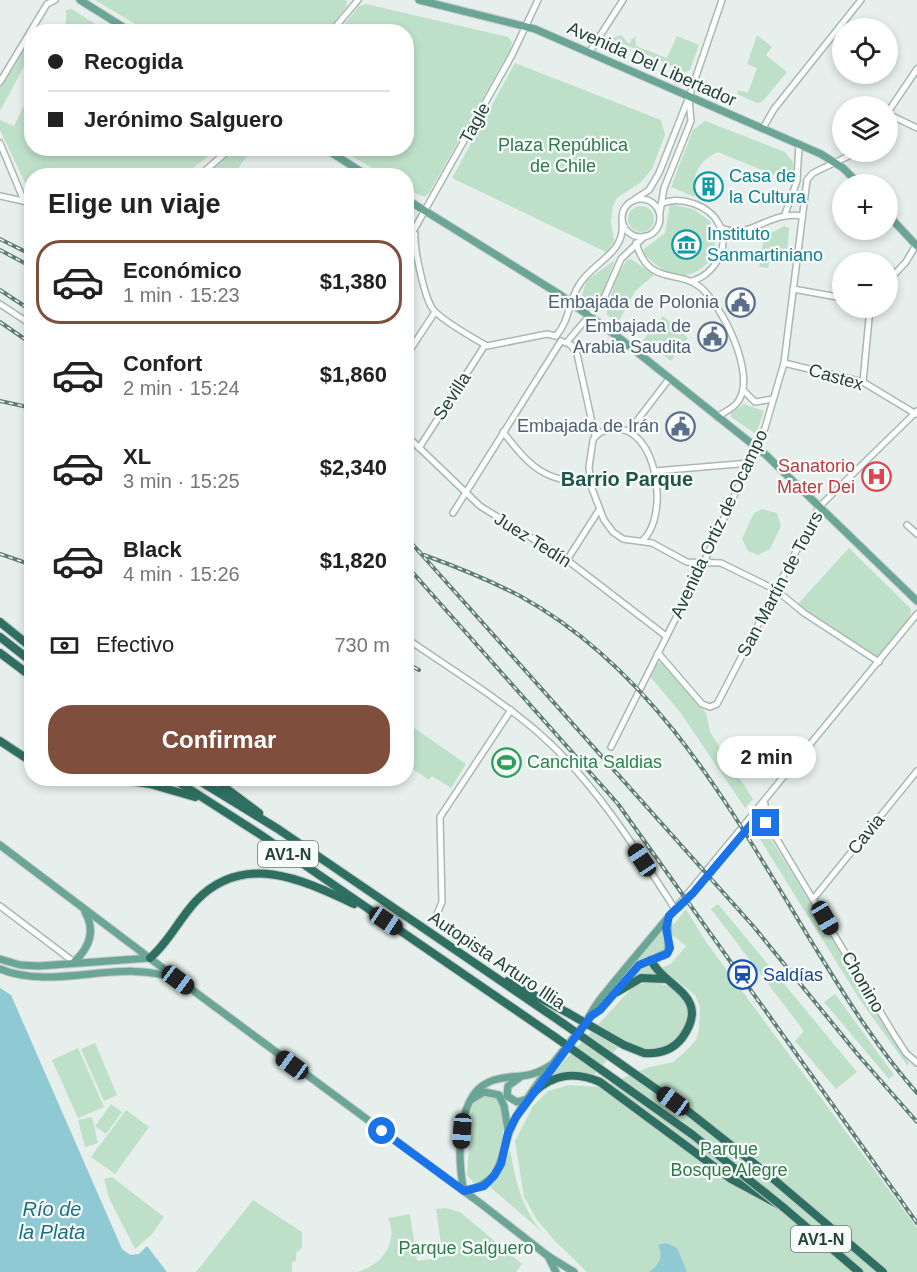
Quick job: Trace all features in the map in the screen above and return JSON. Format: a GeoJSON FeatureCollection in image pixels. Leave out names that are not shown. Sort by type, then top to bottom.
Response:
{"type":"FeatureCollection","features":[{"type":"Feature","properties":{"kind":"highway"},"geometry":{"type":"LineString","coordinates":[[0,622],[24,642]]}},
{"type":"Feature","properties":{"kind":"highway"},"geometry":{"type":"LineString","coordinates":[[0,637],[24,656]]}},
{"type":"Feature","properties":{"kind":"highway"},"geometry":{"type":"LineString","coordinates":[[0,652],[24,671]]}},
{"type":"Feature","properties":{"kind":"highway"},"geometry":{"type":"LineString","coordinates":[[0,741],[24,757]]}},
{"type":"Feature","properties":{"kind":"highway"},"geometry":{"type":"LineString","coordinates":[[157,786],[202,799]]}},
{"type":"Feature","properties":{"kind":"highway","name":"Autopista Arturo Illia"},"geometry":{"type":"LineString","coordinates":[[183,786],[261,835],[684,1128],[783,1207],[859,1272]]}},
{"type":"Feature","properties":{"kind":"highway","name":"Autopista Arturo Illia"},"geometry":{"type":"LineString","coordinates":[[208,786],[278,830],[564,1024],[713,1131],[883,1272]]}},
{"type":"Feature","properties":{"kind":"highway"},"geometry":{"type":"LineString","coordinates":[[222,786],[278,830]]}},
{"type":"Feature","properties":{"kind":"highway"},"geometry":{"type":"LineString","coordinates":[[150,958],[161,949],[203,895],[227,881],[245,876],[272,874],[293,877],[372,912]]}},
{"type":"Feature","properties":{"kind":"highway"},"geometry":{"type":"LineString","coordinates":[[470,960],[624,1045],[644,1053],[656,1053],[670,1048],[680,1040],[688,1027],[689,1002],[683,991],[659,972],[651,960]]}},
{"type":"Feature","properties":{"kind":"highway"},"geometry":{"type":"LineString","coordinates":[[616,992],[641,978],[657,977],[671,980]]}},
{"type":"Feature","properties":{"kind":"highway"},"geometry":{"type":"LineString","coordinates":[[534,1092],[548,1081],[564,1076],[581,1076],[595,1080],[625,1099],[731,1179],[783,1207]]}},
{"type":"Feature","properties":{"kind":"main road"},"geometry":{"type":"LineString","coordinates":[[80,0],[118,24]]}},
{"type":"Feature","properties":{"kind":"main road","name":"Avenida Del Libertador"},"geometry":{"type":"LineString","coordinates":[[419,0],[525,25],[799,144],[836,163],[848,174]]}},
{"type":"Feature","properties":{"kind":"main road"},"geometry":{"type":"LineString","coordinates":[[337,156],[355,168]]}},
{"type":"Feature","properties":{"kind":"main road"},"geometry":{"type":"LineString","coordinates":[[414,204],[572,303],[757,448],[917,601]]}},
{"type":"Feature","properties":{"kind":"main road"},"geometry":{"type":"LineString","coordinates":[[898,225],[917,245]]}},
{"type":"Feature","properties":{"kind":"main road"},"geometry":{"type":"LineString","coordinates":[[0,845],[548,1256],[574,1272]]}},
{"type":"Feature","properties":{"kind":"main road"},"geometry":{"type":"LineString","coordinates":[[74,962],[86,950],[90,942],[90,924],[83,908]]}},
{"type":"Feature","properties":{"kind":"main road"},"geometry":{"type":"LineString","coordinates":[[464,1191],[484,1186],[494,1176],[501,1164],[508,1133],[528,1099],[592,1015],[602,997],[675,909]]}},
{"type":"Feature","properties":{"kind":"main road"},"geometry":{"type":"LineString","coordinates":[[592,1015],[600,1010],[639,965],[668,952],[666,928],[669,916]]}},
{"type":"Feature","properties":{"kind":"main road"},"geometry":{"type":"LineString","coordinates":[[650,939],[660,937],[668,939]]}},
{"type":"Feature","properties":{"kind":"main road"},"geometry":{"type":"LineString","coordinates":[[650,939],[651,960]]}},
{"type":"Feature","properties":{"kind":"main road"},"geometry":{"type":"LineString","coordinates":[[0,959],[33,966],[150,958]]}},
{"type":"Feature","properties":{"kind":"main road"},"geometry":{"type":"LineString","coordinates":[[0,969],[30,976],[141,970],[178,980]]}},
{"type":"Feature","properties":{"kind":"main road"},"geometry":{"type":"LineString","coordinates":[[464,1191],[460,1168],[463,1119],[474,1092],[488,1082],[536,1074],[555,1062]]}},
{"type":"Feature","properties":{"kind":"main road"},"geometry":{"type":"LineString","coordinates":[[521,1078],[508,1086],[507,1095],[517,1102],[528,1099]]}},
{"type":"Feature","properties":{"kind":"main road"},"geometry":{"type":"LineString","coordinates":[[467,1105],[481,1092],[499,1095],[506,1112],[508,1133]]}},
{"type":"Feature","properties":{"kind":"main road"},"geometry":{"type":"LineString","coordinates":[[548,1256],[556,1272]]}},
{"type":"Feature","properties":{"kind":"street"},"geometry":{"type":"LineString","coordinates":[[35,24],[47,4],[55,0]]}},
{"type":"Feature","properties":{"kind":"street"},"geometry":{"type":"LineString","coordinates":[[338,24],[358,0]]}},
{"type":"Feature","properties":{"kind":"street","name":"Tagle"},"geometry":{"type":"LineString","coordinates":[[415,232],[425,210],[513,55],[538,0]]}},
{"type":"Feature","properties":{"kind":"street"},"geometry":{"type":"LineString","coordinates":[[589,53],[622,0]]}},
{"type":"Feature","properties":{"kind":"street"},"geometry":{"type":"LineString","coordinates":[[556,336],[566,324],[579,284],[605,260],[619,243],[624,208],[649,190],[656,178],[689,97],[722,0]]}},
{"type":"Feature","properties":{"kind":"street"},"geometry":{"type":"LineString","coordinates":[[763,128],[774,110],[861,0]]}},
{"type":"Feature","properties":{"kind":"street"},"geometry":{"type":"LineString","coordinates":[[0,82],[24,42]]}},
{"type":"Feature","properties":{"kind":"street"},"geometry":{"type":"LineString","coordinates":[[898,98],[917,69]]}},
{"type":"Feature","properties":{"kind":"street"},"geometry":{"type":"LineString","coordinates":[[453,513],[503,432],[564,342],[604,298],[617,265],[636,243],[657,228],[664,188],[691,121],[689,97]]}},
{"type":"Feature","properties":{"kind":"street"},"geometry":{"type":"LineString","coordinates":[[898,118],[917,128]]}},
{"type":"Feature","properties":{"kind":"street"},"geometry":{"type":"LineString","coordinates":[[0,143],[24,201]]}},
{"type":"Feature","properties":{"kind":"street"},"geometry":{"type":"LineString","coordinates":[[785,214],[797,181],[799,144]]}},
{"type":"Feature","properties":{"kind":"street"},"geometry":{"type":"LineString","coordinates":[[208,168],[222,156]]}},
{"type":"Feature","properties":{"kind":"street","name":"Avenida Ortiz de Ocampo"},"geometry":{"type":"LineString","coordinates":[[611,747],[704,562],[757,448],[784,363],[807,180],[813,173],[836,163]]}},
{"type":"Feature","properties":{"kind":"street"},"geometry":{"type":"LineString","coordinates":[[0,196],[24,201]]}},
{"type":"Feature","properties":{"kind":"street"},"geometry":{"type":"LineString","coordinates":[[635,199],[650,200],[660,212]]}},
{"type":"Feature","properties":{"kind":"street"},"geometry":{"type":"LineString","coordinates":[[661,204],[677,200],[693,204],[713,216],[721,228],[721,246],[716,264],[709,273],[692,282]]}},
{"type":"Feature","properties":{"kind":"street"},"geometry":{"type":"LineString","coordinates":[[721,228],[731,232],[744,231],[785,214],[801,216]]}},
{"type":"Feature","properties":{"kind":"street"},"geometry":{"type":"LineString","coordinates":[[622,222],[630,233],[645,236]]}},
{"type":"Feature","properties":{"kind":"street"},"geometry":{"type":"LineString","coordinates":[[415,232],[416,248],[435,312],[485,345],[494,346],[547,334],[556,336],[578,356],[595,436],[590,455],[590,482],[599,510],[609,528],[617,535],[629,540],[642,541],[684,561],[721,563],[776,590],[804,613],[879,662]]}},
{"type":"Feature","properties":{"kind":"street"},"geometry":{"type":"LineString","coordinates":[[636,243],[642,258],[655,270],[672,278],[692,282],[705,291],[726,322],[738,350],[746,395],[755,402],[763,403],[773,399]]}},
{"type":"Feature","properties":{"kind":"street"},"geometry":{"type":"LineString","coordinates":[[898,270],[917,245]]}},
{"type":"Feature","properties":{"kind":"street"},"geometry":{"type":"LineString","coordinates":[[793,290],[832,296]]}},
{"type":"Feature","properties":{"kind":"street"},"geometry":{"type":"LineString","coordinates":[[0,304],[24,320]]}},
{"type":"Feature","properties":{"kind":"street"},"geometry":{"type":"LineString","coordinates":[[414,344],[435,312]]}},
{"type":"Feature","properties":{"kind":"street"},"geometry":{"type":"LineString","coordinates":[[864,382],[869,318]]}},
{"type":"Feature","properties":{"kind":"street","name":"Sevilla"},"geometry":{"type":"LineString","coordinates":[[419,448],[485,345]]}},
{"type":"Feature","properties":{"kind":"street","name":"Castex"},"geometry":{"type":"LineString","coordinates":[[784,363],[864,382],[916,413]]}},
{"type":"Feature","properties":{"kind":"street"},"geometry":{"type":"LineString","coordinates":[[629,431],[669,379]]}},
{"type":"Feature","properties":{"kind":"street"},"geometry":{"type":"LineString","coordinates":[[717,417],[736,404],[743,388]]}},
{"type":"Feature","properties":{"kind":"street","name":"San Martín de Tours"},"geometry":{"type":"LineString","coordinates":[[658,653],[702,704],[710,707],[717,704],[819,507],[916,413]]}},
{"type":"Feature","properties":{"kind":"street"},"geometry":{"type":"LineString","coordinates":[[595,436],[613,429],[629,431],[643,447],[655,471],[656,520],[652,531],[642,541]]}},
{"type":"Feature","properties":{"kind":"street"},"geometry":{"type":"LineString","coordinates":[[503,432],[530,465],[540,471],[560,480],[590,482]]}},
{"type":"Feature","properties":{"kind":"street","name":"Juez Tedín"},"geometry":{"type":"LineString","coordinates":[[414,443],[489,513],[567,560],[666,636]]}},
{"type":"Feature","properties":{"kind":"street"},"geometry":{"type":"LineString","coordinates":[[655,471],[750,463]]}},
{"type":"Feature","properties":{"kind":"street"},"geometry":{"type":"LineString","coordinates":[[567,560],[599,510]]}},
{"type":"Feature","properties":{"kind":"street"},"geometry":{"type":"LineString","coordinates":[[907,525],[917,534]]}},
{"type":"Feature","properties":{"kind":"street"},"geometry":{"type":"LineString","coordinates":[[675,909],[765,803],[917,614]]}},
{"type":"Feature","properties":{"kind":"street"},"geometry":{"type":"LineString","coordinates":[[414,643],[511,710],[542,736],[587,785],[675,909]]}},
{"type":"Feature","properties":{"kind":"street"},"geometry":{"type":"LineString","coordinates":[[437,914],[442,902],[438,834],[440,818],[511,710]]}},
{"type":"Feature","properties":{"kind":"street","name":"Cavia"},"geometry":{"type":"LineString","coordinates":[[814,898],[917,771]]}},
{"type":"Feature","properties":{"kind":"street","name":"Chonino"},"geometry":{"type":"LineString","coordinates":[[765,803],[765,814],[770,826],[893,1033],[906,1053],[917,1063]]}},
{"type":"Feature","properties":{"kind":"street"},"geometry":{"type":"LineString","coordinates":[[675,909],[687,900],[752,823],[763,821],[770,826]]}},
{"type":"Feature","properties":{"kind":"street"},"geometry":{"type":"LineString","coordinates":[[0,906],[74,962]]}},
{"type":"Feature","properties":{"kind":"green space"},"geometry":{"type":"Polygon","coordinates":[[[95,0],[347,1],[346,7],[333,24],[135,24],[95,0]]]}},
{"type":"Feature","properties":{"kind":"green space"},"geometry":{"type":"Polygon","coordinates":[[[366,4],[508,37],[512,42],[510,50],[429,193],[424,197],[414,192],[414,168],[372,168],[351,156],[414,156],[414,24],[345,24],[359,6],[366,4]]]}},
{"type":"Feature","properties":{"kind":"green space"},"geometry":{"type":"Polygon","coordinates":[[[72,9],[95,24],[65,24],[66,10],[72,9]]]}},
{"type":"Feature","properties":{"kind":"green space"},"geometry":{"type":"Polygon","coordinates":[[[621,35],[629,44],[635,36],[636,46],[667,58],[677,36],[699,45],[690,70],[685,72],[611,38],[621,35]]]}},
{"type":"Feature","properties":{"kind":"green space"},"geometry":{"type":"Polygon","coordinates":[[[757,35],[772,47],[766,55],[787,72],[762,102],[757,103],[737,94],[738,90],[748,93],[757,68],[747,64],[757,35]]]}},
{"type":"Feature","properties":{"kind":"green space"},"geometry":{"type":"Polygon","coordinates":[[[24,46],[24,66],[0,111],[0,86],[24,46]]]}},
{"type":"Feature","properties":{"kind":"green space","name":"Plaza República de Chile"},"geometry":{"type":"Polygon","coordinates":[[[515,63],[661,120],[665,135],[652,169],[640,183],[617,198],[613,206],[611,221],[614,241],[606,252],[452,178],[515,63]]]}},
{"type":"Feature","properties":{"kind":"green space"},"geometry":{"type":"Polygon","coordinates":[[[24,105],[24,156],[208,156],[193,168],[24,168],[24,180],[0,130],[0,120],[14,126],[24,105]]]}},
{"type":"Feature","properties":{"kind":"green space"},"geometry":{"type":"Polygon","coordinates":[[[705,121],[785,152],[793,162],[794,183],[718,152],[701,164],[695,176],[695,197],[671,187],[693,130],[705,121]]]}},
{"type":"Feature","properties":{"kind":"green space"},"geometry":{"type":"Polygon","coordinates":[[[228,156],[246,156],[239,168],[213,168],[228,156]]]}},
{"type":"Feature","properties":{"kind":"green space"},"geometry":{"type":"Polygon","coordinates":[[[670,204],[693,209],[710,221],[716,252],[708,263],[691,274],[672,273],[653,263],[644,254],[644,249],[665,233],[670,204]]]}},
{"type":"Feature","properties":{"kind":"green space"},"geometry":{"type":"Polygon","coordinates":[[[641,206],[650,210],[654,219],[650,228],[641,232],[632,228],[628,219],[632,210],[641,206]]]}},
{"type":"Feature","properties":{"kind":"green space"},"geometry":{"type":"Polygon","coordinates":[[[784,226],[789,228],[787,257],[771,255],[768,268],[759,267],[764,237],[784,226]]]}},
{"type":"Feature","properties":{"kind":"green space"},"geometry":{"type":"Polygon","coordinates":[[[631,259],[654,275],[635,291],[618,323],[607,315],[607,310],[616,277],[627,260],[631,259]]]}},
{"type":"Feature","properties":{"kind":"green space"},"geometry":{"type":"Polygon","coordinates":[[[615,260],[601,299],[587,302],[582,296],[586,281],[615,260]]]}},
{"type":"Feature","properties":{"kind":"green space"},"geometry":{"type":"Polygon","coordinates":[[[663,316],[688,338],[671,361],[643,340],[663,316]]]}},
{"type":"Feature","properties":{"kind":"green space"},"geometry":{"type":"Polygon","coordinates":[[[744,404],[764,411],[756,434],[731,417],[731,413],[744,404]]]}},
{"type":"Feature","properties":{"kind":"green space"},"geometry":{"type":"Polygon","coordinates":[[[762,509],[777,513],[781,526],[770,549],[758,555],[748,551],[742,539],[754,513],[762,509]]]}},
{"type":"Feature","properties":{"kind":"green space"},"geometry":{"type":"Polygon","coordinates":[[[849,548],[911,609],[910,617],[877,658],[798,604],[849,548]]]}},
{"type":"Feature","properties":{"kind":"green space"},"geometry":{"type":"Polygon","coordinates":[[[662,662],[706,713],[710,732],[753,799],[745,808],[680,712],[649,675],[655,664],[662,662]]]}},
{"type":"Feature","properties":{"kind":"green space"},"geometry":{"type":"Polygon","coordinates":[[[414,728],[466,764],[451,788],[432,776],[429,780],[414,770],[414,728]]]}},
{"type":"Feature","properties":{"kind":"green space"},"geometry":{"type":"Polygon","coordinates":[[[761,823],[909,1063],[907,1065],[860,1000],[753,828],[756,824],[761,823]]]}},
{"type":"Feature","properties":{"kind":"green space"},"geometry":{"type":"Polygon","coordinates":[[[718,904],[857,1072],[836,1089],[795,1041],[804,1031],[711,909],[718,904]]]}},
{"type":"Feature","properties":{"kind":"green space","name":"Parque Bosque Alegre"},"geometry":{"type":"Polygon","coordinates":[[[686,909],[706,942],[917,1228],[917,1272],[587,1272],[537,1220],[524,1197],[515,1141],[533,1106],[548,1091],[569,1085],[600,1087],[650,1067],[673,1062],[696,1040],[700,1007],[695,995],[661,968],[671,964],[686,946],[671,934],[671,928],[686,909]]]}},
{"type":"Feature","properties":{"kind":"green space"},"geometry":{"type":"Polygon","coordinates":[[[667,918],[669,950],[652,960],[664,976],[634,981],[600,1010],[595,1006],[667,918]]]}},
{"type":"Feature","properties":{"kind":"green space"},"geometry":{"type":"Polygon","coordinates":[[[650,982],[676,990],[687,1005],[687,1022],[671,1043],[651,1049],[624,1040],[593,1076],[570,1073],[548,1078],[634,986],[650,982]]]}},
{"type":"Feature","properties":{"kind":"green space"},"geometry":{"type":"Polygon","coordinates":[[[835,994],[894,1075],[889,1079],[824,1002],[835,994]]]}},
{"type":"Feature","properties":{"kind":"green space"},"geometry":{"type":"Polygon","coordinates":[[[95,1043],[117,1095],[104,1101],[81,1049],[95,1043]]]}},
{"type":"Feature","properties":{"kind":"green space"},"geometry":{"type":"Polygon","coordinates":[[[78,1048],[104,1107],[78,1118],[52,1060],[78,1048]]]}},
{"type":"Feature","properties":{"kind":"green space"},"geometry":{"type":"Polygon","coordinates":[[[491,1094],[499,1100],[502,1107],[501,1152],[493,1172],[485,1179],[474,1183],[467,1175],[472,1103],[479,1096],[491,1094]]]}},
{"type":"Feature","properties":{"kind":"green space"},"geometry":{"type":"Polygon","coordinates":[[[111,1104],[122,1112],[106,1134],[95,1126],[111,1104]]]}},
{"type":"Feature","properties":{"kind":"green space"},"geometry":{"type":"Polygon","coordinates":[[[126,1110],[149,1127],[115,1174],[91,1157],[126,1110]]]}},
{"type":"Feature","properties":{"kind":"green space"},"geometry":{"type":"Polygon","coordinates":[[[92,1117],[98,1143],[85,1147],[78,1120],[92,1117]]]}},
{"type":"Feature","properties":{"kind":"green space"},"geometry":{"type":"Polygon","coordinates":[[[510,1149],[520,1192],[528,1211],[541,1231],[489,1186],[502,1170],[510,1149]]]}},
{"type":"Feature","properties":{"kind":"green space"},"geometry":{"type":"Polygon","coordinates":[[[112,1177],[164,1217],[152,1234],[135,1249],[109,1198],[104,1179],[112,1177]]]}},
{"type":"Feature","properties":{"kind":"green space"},"geometry":{"type":"Polygon","coordinates":[[[253,1200],[302,1232],[302,1248],[296,1253],[296,1261],[292,1262],[292,1272],[196,1272],[253,1200]]]}},
{"type":"Feature","properties":{"kind":"green space","name":"Parque Salguero"},"geometry":{"type":"Polygon","coordinates":[[[446,1208],[460,1212],[522,1264],[516,1272],[357,1272],[374,1264],[386,1252],[391,1236],[388,1218],[410,1214],[417,1261],[443,1257],[436,1209],[446,1208]]]}},
{"type":"Feature","properties":{"kind":"water","name":"Río de la Plata"},"geometry":{"type":"Polygon","coordinates":[[[0,988],[11,995],[122,1249],[130,1255],[139,1254],[147,1246],[167,1272],[0,1272],[0,988]]]}},
{"type":"Feature","properties":{"kind":"water"},"geometry":{"type":"Polygon","coordinates":[[[666,1243],[677,1248],[687,1272],[649,1272],[660,1260],[661,1253],[658,1245],[666,1243]]]}},
{"type":"Feature","properties":{"kind":"railway"},"geometry":{"type":"LineString","coordinates":[[0,239],[24,251]]}},
{"type":"Feature","properties":{"kind":"railway"},"geometry":{"type":"LineString","coordinates":[[0,250],[24,263]]}},
{"type":"Feature","properties":{"kind":"railway"},"geometry":{"type":"LineString","coordinates":[[0,290],[24,306]]}},
{"type":"Feature","properties":{"kind":"railway"},"geometry":{"type":"LineString","coordinates":[[0,322],[24,338]]}},
{"type":"Feature","properties":{"kind":"railway"},"geometry":{"type":"LineString","coordinates":[[0,401],[24,406]]}},
{"type":"Feature","properties":{"kind":"railway"},"geometry":{"type":"LineString","coordinates":[[414,546],[754,927],[859,1056],[917,1122]]}},
{"type":"Feature","properties":{"kind":"railway"},"geometry":{"type":"LineString","coordinates":[[0,554],[24,562]]}},
{"type":"Feature","properties":{"kind":"railway"},"geometry":{"type":"LineString","coordinates":[[424,555],[508,590],[569,627],[613,664],[652,705],[721,795],[861,1020],[917,1093]]}},
{"type":"Feature","properties":{"kind":"railway"},"geometry":{"type":"LineString","coordinates":[[414,574],[618,804],[917,1223]]}},
{"type":"Feature","properties":{"kind":"railway"},"geometry":{"type":"LineString","coordinates":[[414,667],[419,670]]}},
{"type":"Feature","properties":{"kind":"place","name":"Casa de la Cultura"},"geometry":{"type":"Point","coordinates":[708,186]}},
{"type":"Feature","properties":{"kind":"place","name":"Instituto Sanmartiniano"},"geometry":{"type":"Point","coordinates":[686,244]}},
{"type":"Feature","properties":{"kind":"place","name":"Embajada de Polonia"},"geometry":{"type":"Point","coordinates":[740,302]}},
{"type":"Feature","properties":{"kind":"place","name":"Embajada de Arabia Saudita"},"geometry":{"type":"Point","coordinates":[712,336]}},
{"type":"Feature","properties":{"kind":"place","name":"Embajada de Irán"},"geometry":{"type":"Point","coordinates":[680,426]}},
{"type":"Feature","properties":{"kind":"place","name":"Sanatorio Mater Dei"},"geometry":{"type":"Point","coordinates":[876,476]}},
{"type":"Feature","properties":{"kind":"place","name":"Canchita Saldias"},"geometry":{"type":"Point","coordinates":[506,762]}},
{"type":"Feature","properties":{"kind":"place","name":"Saldías"},"geometry":{"type":"Point","coordinates":[742,975]}},
{"type":"Feature","properties":{"kind":"district","name":"Barrio Parque"},"geometry":{"type":"Point","coordinates":[627,479]}},
{"type":"Feature","properties":{"kind":"route"},"geometry":{"type":"LineString","coordinates":[[382,1131],[464,1191],[484,1186],[501,1164],[508,1133],[516,1117],[579,1031],[592,1015],[608,1003],[639,965],[667,954],[670,948],[666,928],[669,916],[675,909],[682,906],[752,823],[759,820],[766,823]]}}]}
